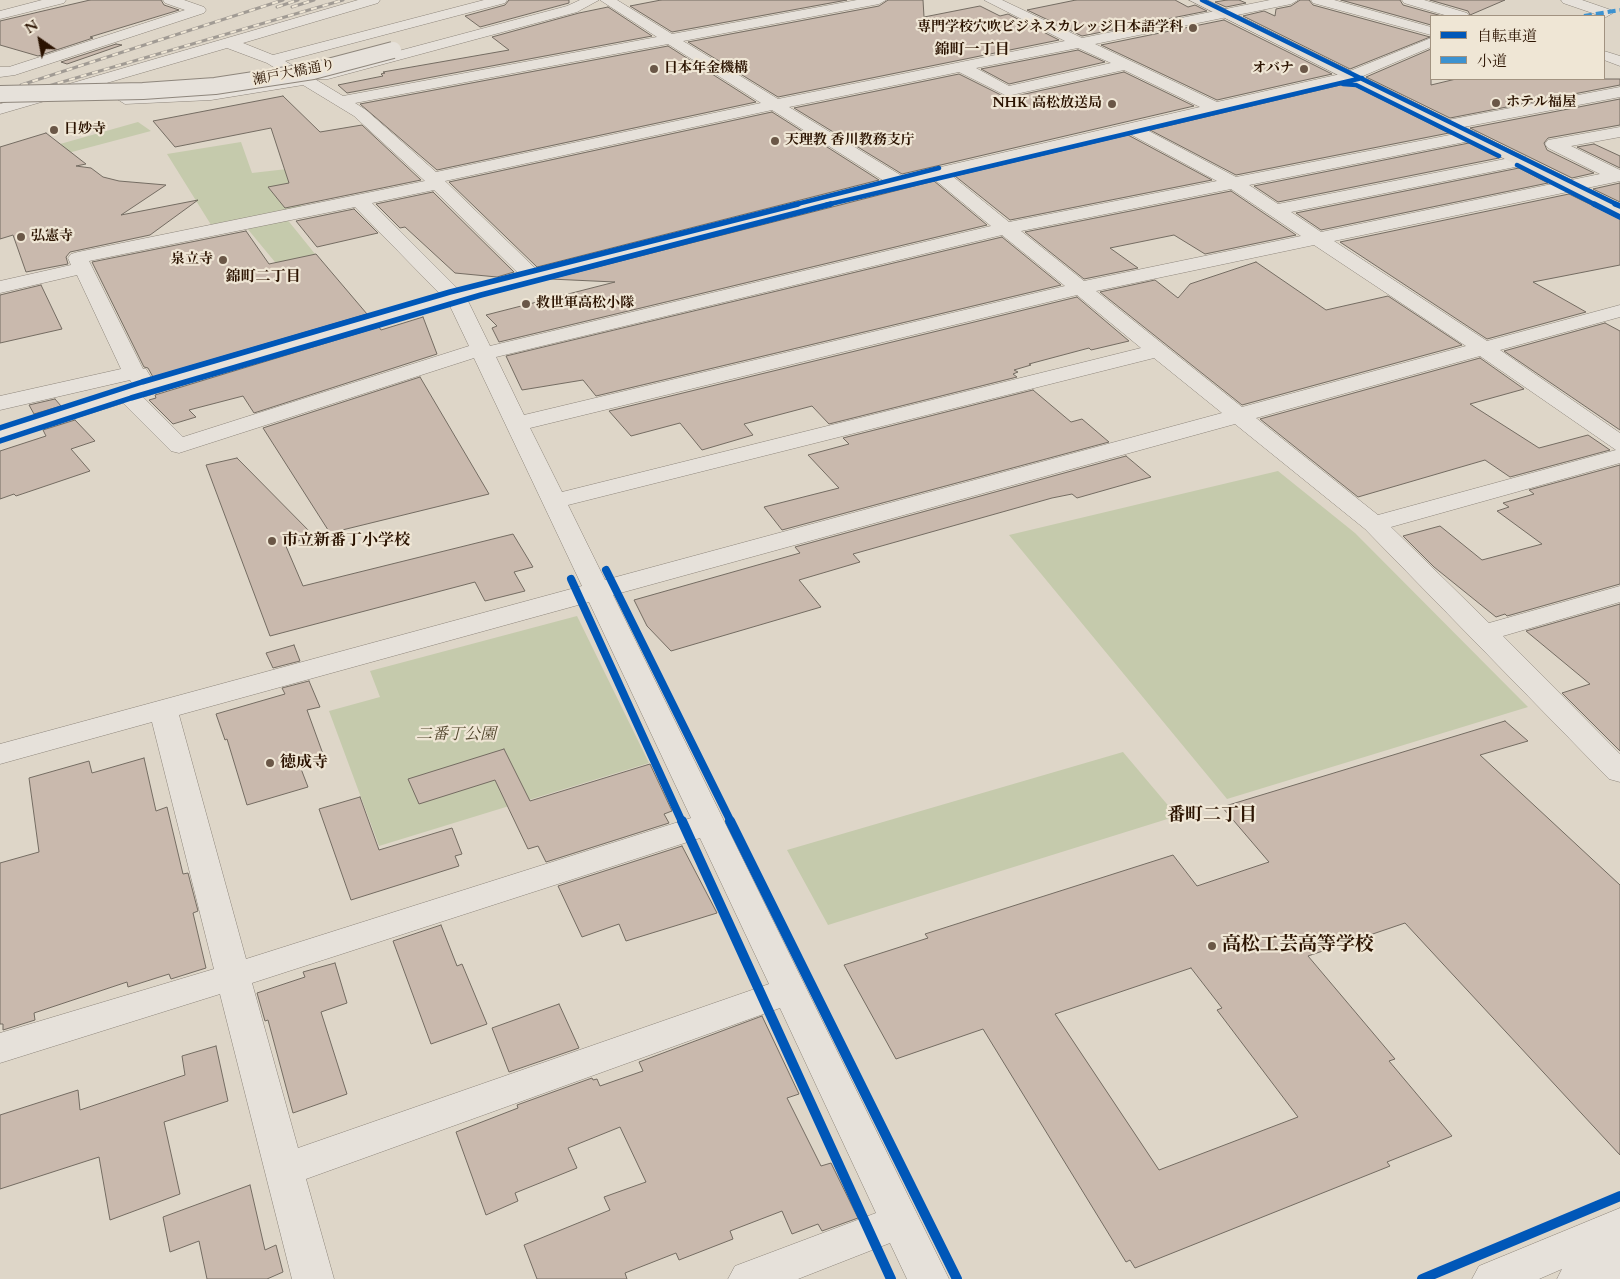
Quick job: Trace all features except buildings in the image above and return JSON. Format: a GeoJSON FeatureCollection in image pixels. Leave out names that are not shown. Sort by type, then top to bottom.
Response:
{"type":"FeatureCollection","features":[{"type":"Feature","properties":{"kind":"main road"},"geometry":{"type":"LineString","coordinates":[[1196,0],[1620,211]]}},
{"type":"Feature","properties":{"kind":"street"},"geometry":{"type":"LineString","coordinates":[[0,15],[59,0]]}},
{"type":"Feature","properties":{"kind":"street"},"geometry":{"type":"LineString","coordinates":[[0,72],[10,72],[199,10],[170,0]]}},
{"type":"Feature","properties":{"kind":"street"},"geometry":{"type":"LineString","coordinates":[[0,109],[373,0]]}},
{"type":"Feature","properties":{"kind":"street","name":"瀬戸大橋通り"},"geometry":{"type":"LineString","coordinates":[[0,94],[143,91],[215,86],[313,71],[581,0]]}},
{"type":"Feature","properties":{"kind":"street"},"geometry":{"type":"LineString","coordinates":[[27,102],[181,97],[244,91],[306,80],[572,9],[592,0]]}},
{"type":"Feature","properties":{"kind":"street"},"geometry":{"type":"LineString","coordinates":[[607,0],[899,182]]}},
{"type":"Feature","properties":{"kind":"street"},"geometry":{"type":"LineString","coordinates":[[342,100],[879,0]]}},
{"type":"Feature","properties":{"kind":"street"},"geometry":{"type":"LineString","coordinates":[[991,0],[1216,108]]}},
{"type":"Feature","properties":{"kind":"street"},"geometry":{"type":"LineString","coordinates":[[1291,0],[776,104],[435,181],[360,201],[78,258],[135,385],[179,446],[466,353],[482,352],[1006,228],[1470,136]]}},
{"type":"Feature","properties":{"kind":"street"},"geometry":{"type":"LineString","coordinates":[[1318,0],[1430,31]]}},
{"type":"Feature","properties":{"kind":"street"},"geometry":{"type":"LineString","coordinates":[[1408,0],[1460,15]]}},
{"type":"Feature","properties":{"kind":"street"},"geometry":{"type":"LineString","coordinates":[[1568,0],[1613,12]]}},
{"type":"Feature","properties":{"kind":"street"},"geometry":{"type":"LineString","coordinates":[[272,60],[506,4]]}},
{"type":"Feature","properties":{"kind":"street","name":"瀬戸大橋通り"},"geometry":{"type":"LineString","coordinates":[[0,84],[152,81],[214,77],[300,63],[378,43],[506,4]]}},
{"type":"Feature","properties":{"kind":"street"},"geometry":{"type":"LineString","coordinates":[[1591,15],[1613,12]]}},
{"type":"Feature","properties":{"kind":"street"},"geometry":{"type":"LineString","coordinates":[[1228,30],[1246,25]]}},
{"type":"Feature","properties":{"kind":"street"},"geometry":{"type":"LineString","coordinates":[[0,435],[135,385],[454,296],[899,182],[1350,76],[1430,42]]}},
{"type":"Feature","properties":{"kind":"street"},"geometry":{"type":"LineString","coordinates":[[228,43],[272,60],[342,100],[360,113],[435,181],[532,276]]}},
{"type":"Feature","properties":{"kind":"street"},"geometry":{"type":"LineString","coordinates":[[1106,56],[1134,50]]}},
{"type":"Feature","properties":{"kind":"street"},"geometry":{"type":"LineString","coordinates":[[1605,55],[1620,61]]}},
{"type":"Feature","properties":{"kind":"street"},"geometry":{"type":"LineString","coordinates":[[962,67],[1008,91],[1125,65]]}},
{"type":"Feature","properties":{"kind":"street"},"geometry":{"type":"LineString","coordinates":[[1448,125],[1620,92]]}},
{"type":"Feature","properties":{"kind":"street"},"geometry":{"type":"LineString","coordinates":[[1130,128],[1234,183],[1484,348],[1620,444]]}},
{"type":"Feature","properties":{"kind":"street"},"geometry":{"type":"LineString","coordinates":[[1619,176],[1554,144],[1620,132]]}},
{"type":"Feature","properties":{"kind":"street"},"geometry":{"type":"LineString","coordinates":[[1274,210],[1520,161]]}},
{"type":"Feature","properties":{"kind":"street"},"geometry":{"type":"LineString","coordinates":[[937,173],[1374,524],[1620,772]]}},
{"type":"Feature","properties":{"kind":"street"},"geometry":{"type":"LineString","coordinates":[[517,424],[1081,288],[1619,176]]}},
{"type":"Feature","properties":{"kind":"street"},"geometry":{"type":"LineString","coordinates":[[360,201],[454,296],[463,309],[596,591],[928,1279]]}},
{"type":"Feature","properties":{"kind":"street"},"geometry":{"type":"LineString","coordinates":[[0,287],[83,268]]}},
{"type":"Feature","properties":{"kind":"street"},"geometry":{"type":"LineString","coordinates":[[0,754],[1620,311]]}},
{"type":"Feature","properties":{"kind":"street"},"geometry":{"type":"LineString","coordinates":[[554,501],[1158,350]]}},
{"type":"Feature","properties":{"kind":"street"},"geometry":{"type":"LineString","coordinates":[[0,403],[135,385]]}},
{"type":"Feature","properties":{"kind":"street"},"geometry":{"type":"LineString","coordinates":[[1374,524],[1620,456]]}},
{"type":"Feature","properties":{"kind":"street"},"geometry":{"type":"LineString","coordinates":[[1484,633],[1620,594]]}},
{"type":"Feature","properties":{"kind":"street"},"geometry":{"type":"LineString","coordinates":[[163,710],[313,1279]]}},
{"type":"Feature","properties":{"kind":"street"},"geometry":{"type":"LineString","coordinates":[[0,1048],[234,976],[709,824]]}},
{"type":"Feature","properties":{"kind":"street"},"geometry":{"type":"LineString","coordinates":[[284,1170],[788,990]]}},
{"type":"Feature","properties":{"kind":"street"},"geometry":{"type":"LineString","coordinates":[[749,1279],[901,1221]]}},
{"type":"Feature","properties":{"kind":"street"},"geometry":{"type":"LineString","coordinates":[[1494,1279],[1620,1226]]}},
{"type":"Feature","properties":{"kind":"street"},"geometry":{"type":"LineString","coordinates":[[1578,1279],[1620,1262]]}},
{"type":"Feature","properties":{"kind":"green space"},"geometry":{"type":"Polygon","coordinates":[[[138,122],[151,131],[0,171],[0,161],[138,122]]]}},
{"type":"Feature","properties":{"kind":"green space"},"geometry":{"type":"Polygon","coordinates":[[[241,142],[252,173],[287,169],[293,195],[304,209],[213,228],[167,154],[241,142]]]}},
{"type":"Feature","properties":{"kind":"green space"},"geometry":{"type":"Polygon","coordinates":[[[286,218],[328,270],[289,279],[246,227],[286,218]]]}},
{"type":"Feature","properties":{"kind":"green space"},"geometry":{"type":"Polygon","coordinates":[[[1278,471],[1355,533],[1528,707],[1227,799],[1009,535],[1278,471]]]}},
{"type":"Feature","properties":{"kind":"green space","name":"二番丁公園"},"geometry":{"type":"Polygon","coordinates":[[[577,616],[649,763],[379,846],[329,711],[380,697],[370,671],[577,616]]]}},
{"type":"Feature","properties":{"kind":"green space"},"geometry":{"type":"Polygon","coordinates":[[[1123,752],[1177,816],[828,925],[787,850],[1123,752]]]}},
{"type":"Feature","properties":{"kind":"railway"},"geometry":{"type":"LineString","coordinates":[[21,85],[283,0]]}},
{"type":"Feature","properties":{"kind":"railway"},"geometry":{"type":"LineString","coordinates":[[277,7],[298,0]]}},
{"type":"Feature","properties":{"kind":"railway"},"geometry":{"type":"LineString","coordinates":[[292,7],[314,0]]}},
{"type":"Feature","properties":{"kind":"railway"},"geometry":{"type":"LineString","coordinates":[[0,100],[343,0]]}},
{"type":"Feature","properties":{"kind":"railway"},"geometry":{"type":"LineString","coordinates":[[0,92],[28,84]]}},
{"type":"Feature","properties":{"kind":"marked path"},"geometry":{"type":"LineString","coordinates":[[1590,15],[1620,10]]}},
{"type":"Feature","properties":{"kind":"cycle path"},"geometry":{"type":"LineString","coordinates":[[1202,0],[1620,206]]}},
{"type":"Feature","properties":{"kind":"cycle path"},"geometry":{"type":"LineString","coordinates":[[0,441],[131,398],[481,295],[796,212],[1362,78]]}},
{"type":"Feature","properties":{"kind":"cycle path"},"geometry":{"type":"LineString","coordinates":[[1343,84],[1356,85],[1499,156]]}},
{"type":"Feature","properties":{"kind":"cycle path"},"geometry":{"type":"LineString","coordinates":[[1517,165],[1620,217]]}},
{"type":"Feature","properties":{"kind":"cycle path"},"geometry":{"type":"LineString","coordinates":[[0,428],[142,382],[450,292],[939,168]]}},
{"type":"Feature","properties":{"kind":"cycle path"},"geometry":{"type":"LineString","coordinates":[[606,570],[957,1279]]}},
{"type":"Feature","properties":{"kind":"cycle path"},"geometry":{"type":"LineString","coordinates":[[571,579],[891,1279]]}},
{"type":"Feature","properties":{"kind":"cycle path"},"geometry":{"type":"LineString","coordinates":[[1422,1279],[1620,1196]]}},
{"type":"Feature","properties":{"kind":"place","name":"専門学校穴吹ビジネスカレッジ日本語学科"},"geometry":{"type":"Point","coordinates":[1193,28]}},
{"type":"Feature","properties":{"kind":"place","name":"日本年金機構"},"geometry":{"type":"Point","coordinates":[654,69]}},
{"type":"Feature","properties":{"kind":"place","name":"オバナ"},"geometry":{"type":"Point","coordinates":[1304,69]}},
{"type":"Feature","properties":{"kind":"place","name":"ホテル福屋"},"geometry":{"type":"Point","coordinates":[1496,103]}},
{"type":"Feature","properties":{"kind":"place","name":"NHK 高松放送局"},"geometry":{"type":"Point","coordinates":[1112,104]}},
{"type":"Feature","properties":{"kind":"place","name":"日妙寺"},"geometry":{"type":"Point","coordinates":[54,130]}},
{"type":"Feature","properties":{"kind":"place","name":"天理教 香川教務支庁"},"geometry":{"type":"Point","coordinates":[775,141]}},
{"type":"Feature","properties":{"kind":"place","name":"弘憲寺"},"geometry":{"type":"Point","coordinates":[21,237]}},
{"type":"Feature","properties":{"kind":"place","name":"泉立寺"},"geometry":{"type":"Point","coordinates":[223,260]}},
{"type":"Feature","properties":{"kind":"place","name":"救世軍高松小隊"},"geometry":{"type":"Point","coordinates":[526,304]}},
{"type":"Feature","properties":{"kind":"place","name":"市立新番丁小学校"},"geometry":{"type":"Point","coordinates":[272,541]}},
{"type":"Feature","properties":{"kind":"place","name":"徳成寺"},"geometry":{"type":"Point","coordinates":[270,763]}},
{"type":"Feature","properties":{"kind":"place","name":"高松工芸高等学校"},"geometry":{"type":"Point","coordinates":[1212,946]}},
{"type":"Feature","properties":{"kind":"district","name":"錦町一丁目"},"geometry":{"type":"Point","coordinates":[972,51]}},
{"type":"Feature","properties":{"kind":"district","name":"錦町二丁目"},"geometry":{"type":"Point","coordinates":[263,278]}},
{"type":"Feature","properties":{"kind":"district","name":"番町二丁目"},"geometry":{"type":"Point","coordinates":[1212,816]}}]}
